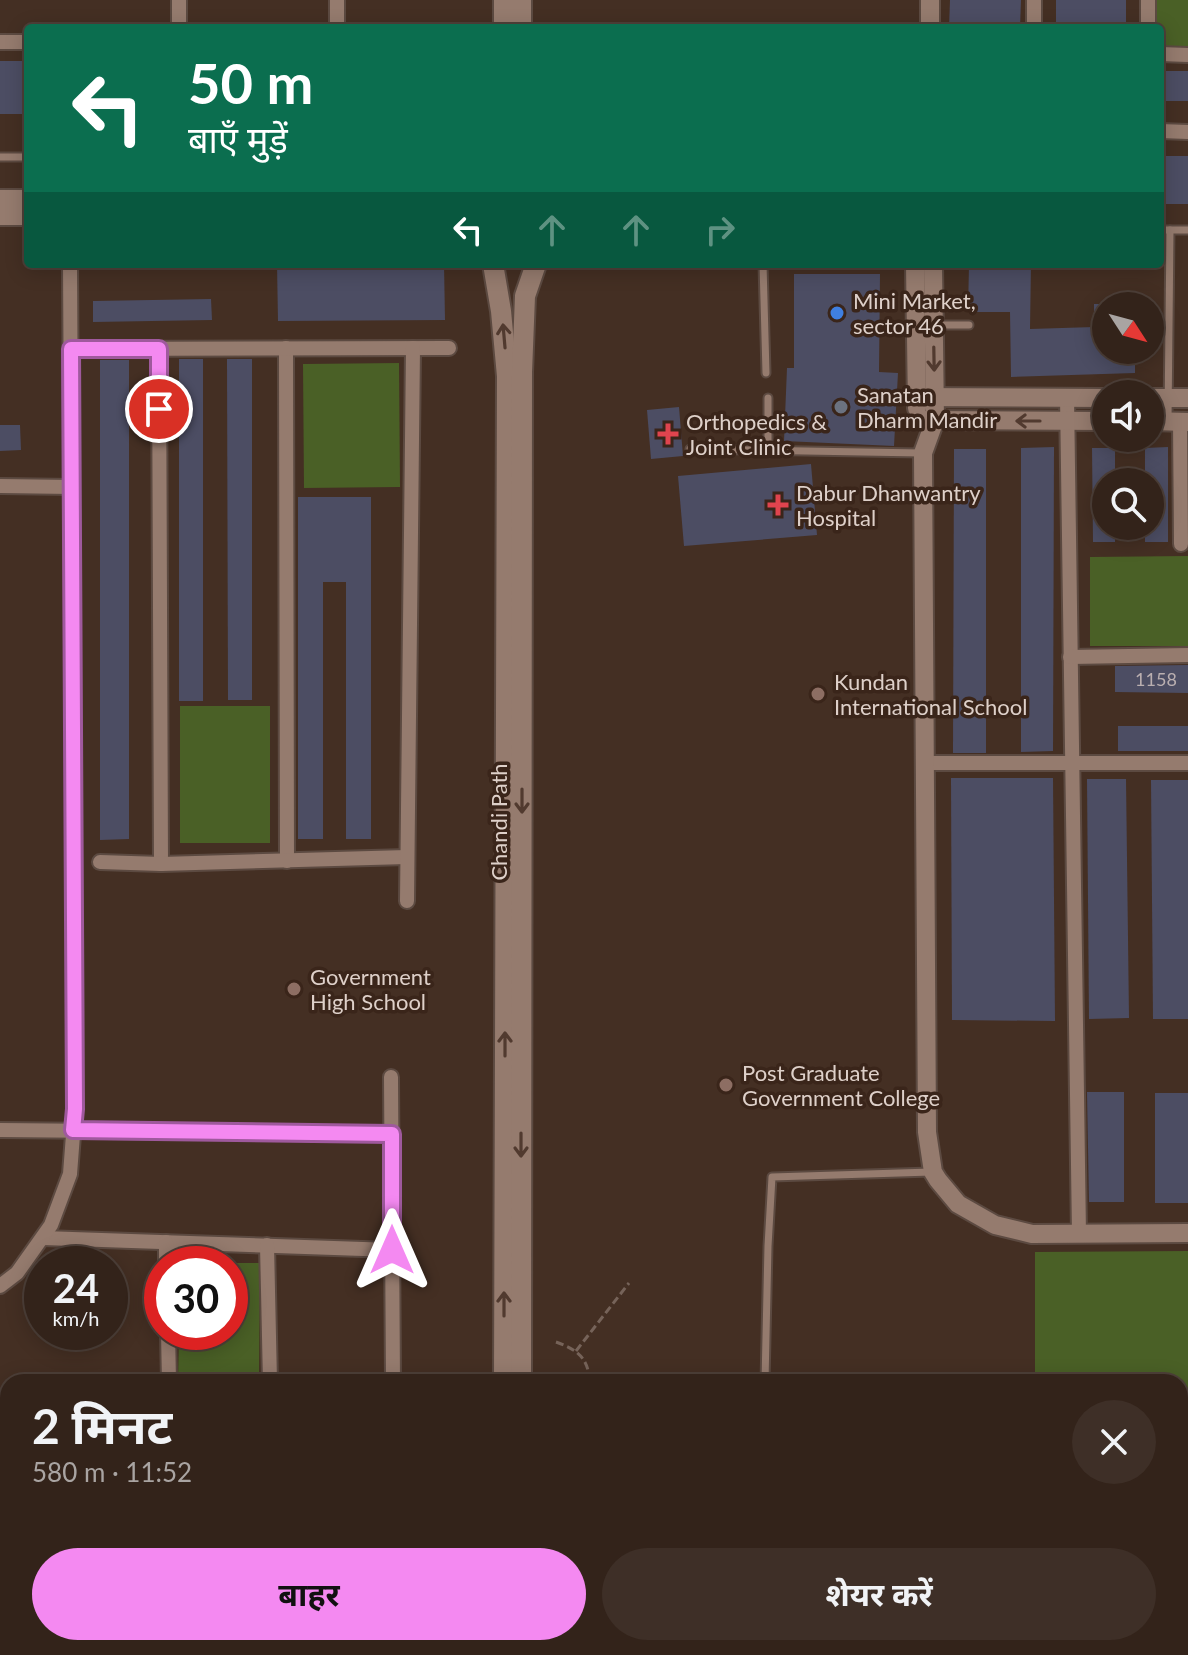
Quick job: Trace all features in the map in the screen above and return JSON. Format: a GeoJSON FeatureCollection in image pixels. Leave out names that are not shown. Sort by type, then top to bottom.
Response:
{"type":"FeatureCollection","features":[{"type":"Feature","properties":{"kind":"main road"},"geometry":{"type":"LineString","coordinates":[[504,0],[504,24]]}},
{"type":"Feature","properties":{"kind":"main road"},"geometry":{"type":"LineString","coordinates":[[521,0],[521,24]]}},
{"type":"Feature","properties":{"kind":"main road","name":"Chandi Path"},"geometry":{"type":"LineString","coordinates":[[494,268],[507,376],[504,1374]]}},
{"type":"Feature","properties":{"kind":"main road","name":"Chandi Path"},"geometry":{"type":"LineString","coordinates":[[521,1374],[522,372],[525,296],[535,268]]}},
{"type":"Feature","properties":{"kind":"street"},"geometry":{"type":"LineString","coordinates":[[179,0],[179,24]]}},
{"type":"Feature","properties":{"kind":"street"},"geometry":{"type":"LineString","coordinates":[[337,0],[337,24]]}},
{"type":"Feature","properties":{"kind":"street"},"geometry":{"type":"LineString","coordinates":[[930,0],[930,24]]}},
{"type":"Feature","properties":{"kind":"street"},"geometry":{"type":"LineString","coordinates":[[1034,0],[1034,24]]}},
{"type":"Feature","properties":{"kind":"street"},"geometry":{"type":"LineString","coordinates":[[1148,0],[1148,24]]}},
{"type":"Feature","properties":{"kind":"street"},"geometry":{"type":"LineString","coordinates":[[0,42],[24,42]]}},
{"type":"Feature","properties":{"kind":"street"},"geometry":{"type":"LineString","coordinates":[[1164,54],[1188,55]]}},
{"type":"Feature","properties":{"kind":"street"},"geometry":{"type":"LineString","coordinates":[[1164,131],[1188,132]]}},
{"type":"Feature","properties":{"kind":"street"},"geometry":{"type":"LineString","coordinates":[[0,199],[24,199]]}},
{"type":"Feature","properties":{"kind":"street"},"geometry":{"type":"LineString","coordinates":[[0,216],[24,216]]}},
{"type":"Feature","properties":{"kind":"street"},"geometry":{"type":"LineString","coordinates":[[0,1286],[17,1273],[51,1225],[70,1174],[75,1109],[70,268]]}},
{"type":"Feature","properties":{"kind":"street"},"geometry":{"type":"LineString","coordinates":[[915,268],[926,397],[927,1132],[933,1172],[958,1204],[995,1225],[1032,1234],[1188,1233]]}},
{"type":"Feature","properties":{"kind":"street"},"geometry":{"type":"LineString","coordinates":[[926,397],[934,325],[933,268]]}},
{"type":"Feature","properties":{"kind":"street"},"geometry":{"type":"LineString","coordinates":[[286,348],[287,861]]}},
{"type":"Feature","properties":{"kind":"street"},"geometry":{"type":"LineString","coordinates":[[407,901],[413,348]]}},
{"type":"Feature","properties":{"kind":"street"},"geometry":{"type":"LineString","coordinates":[[71,349],[449,348]]}},
{"type":"Feature","properties":{"kind":"street"},"geometry":{"type":"LineString","coordinates":[[159,349],[161,864]]}},
{"type":"Feature","properties":{"kind":"street"},"geometry":{"type":"LineString","coordinates":[[926,397],[1092,398]]}},
{"type":"Feature","properties":{"kind":"street"},"geometry":{"type":"LineString","coordinates":[[1067,397],[1079,1234]]}},
{"type":"Feature","properties":{"kind":"street"},"geometry":{"type":"LineString","coordinates":[[1164,398],[1188,398]]}},
{"type":"Feature","properties":{"kind":"street"},"geometry":{"type":"LineString","coordinates":[[926,420],[1092,421]]}},
{"type":"Feature","properties":{"kind":"street"},"geometry":{"type":"LineString","coordinates":[[1171,422],[1181,544]]}},
{"type":"Feature","properties":{"kind":"street"},"geometry":{"type":"LineString","coordinates":[[0,486],[72,487]]}},
{"type":"Feature","properties":{"kind":"street"},"geometry":{"type":"LineString","coordinates":[[1070,657],[1188,655]]}},
{"type":"Feature","properties":{"kind":"street"},"geometry":{"type":"LineString","coordinates":[[925,763],[1188,763]]}},
{"type":"Feature","properties":{"kind":"street"},"geometry":{"type":"LineString","coordinates":[[100,862],[161,864],[407,857]]}},
{"type":"Feature","properties":{"kind":"street"},"geometry":{"type":"LineString","coordinates":[[391,1077],[393,1374]]}},
{"type":"Feature","properties":{"kind":"street"},"geometry":{"type":"LineString","coordinates":[[0,1130],[392,1134]]}},
{"type":"Feature","properties":{"kind":"street"},"geometry":{"type":"LineString","coordinates":[[43,1238],[392,1250]]}},
{"type":"Feature","properties":{"kind":"street"},"geometry":{"type":"LineString","coordinates":[[267,1245],[270,1374]]}},
{"type":"Feature","properties":{"kind":"street"},"geometry":{"type":"LineString","coordinates":[[168,1350],[169,1374]]}},
{"type":"Feature","properties":{"kind":"lane"},"geometry":{"type":"LineString","coordinates":[[0,157],[24,157]]}},
{"type":"Feature","properties":{"kind":"lane"},"geometry":{"type":"LineString","coordinates":[[1164,230],[1188,230]]}},
{"type":"Feature","properties":{"kind":"lane"},"geometry":{"type":"LineString","coordinates":[[1160,380],[1170,230]]}},
{"type":"Feature","properties":{"kind":"lane"},"geometry":{"type":"LineString","coordinates":[[763,268],[766,373]]}},
{"type":"Feature","properties":{"kind":"lane"},"geometry":{"type":"LineString","coordinates":[[934,325],[969,325]]}},
{"type":"Feature","properties":{"kind":"lane"},"geometry":{"type":"LineString","coordinates":[[768,398],[768,450]]}},
{"type":"Feature","properties":{"kind":"lane"},"geometry":{"type":"LineString","coordinates":[[690,449],[924,447]]}},
{"type":"Feature","properties":{"kind":"lane"},"geometry":{"type":"LineString","coordinates":[[765,1374],[772,1177],[933,1172]]}},
{"type":"Feature","properties":{"kind":"path"},"geometry":{"type":"LineString","coordinates":[[576,1351],[629,1283]]}},
{"type":"Feature","properties":{"kind":"path"},"geometry":{"type":"LineString","coordinates":[[556,1342],[576,1351],[589,1368],[589,1374]]}},
{"type":"Feature","properties":{"kind":"green space"},"geometry":{"type":"Polygon","coordinates":[[[1155,0],[1188,0],[1188,48],[1164,48],[1164,24],[1155,24],[1155,0]]]}},
{"type":"Feature","properties":{"kind":"green space"},"geometry":{"type":"Polygon","coordinates":[[[399,363],[400,487],[304,488],[303,364],[399,363]]]}},
{"type":"Feature","properties":{"kind":"green space"},"geometry":{"type":"Polygon","coordinates":[[[1188,556],[1188,646],[1090,646],[1090,557],[1188,556]]]}},
{"type":"Feature","properties":{"kind":"green space"},"geometry":{"type":"Polygon","coordinates":[[[180,706],[270,706],[270,843],[180,843],[180,706]]]}},
{"type":"Feature","properties":{"kind":"green space"},"geometry":{"type":"Polygon","coordinates":[[[1188,1251],[1188,1374],[1035,1374],[1035,1252],[1188,1251]]]}},
{"type":"Feature","properties":{"kind":"green space"},"geometry":{"type":"Polygon","coordinates":[[[248,1263],[260,1263],[259,1374],[178,1374],[179,1350],[248,1350],[248,1263]]]}},
{"type":"Feature","properties":{"kind":"building"},"geometry":{"type":"Polygon","coordinates":[[[950,0],[1021,0],[1020,24],[949,24],[950,0]]]}},
{"type":"Feature","properties":{"kind":"building"},"geometry":{"type":"Polygon","coordinates":[[[1056,0],[1126,0],[1126,24],[1056,24],[1056,0]]]}},
{"type":"Feature","properties":{"kind":"building"},"geometry":{"type":"Polygon","coordinates":[[[0,61],[24,61],[24,114],[0,114],[0,61]]]}},
{"type":"Feature","properties":{"kind":"building"},"geometry":{"type":"Polygon","coordinates":[[[1164,71],[1188,71],[1188,101],[1164,101],[1164,71]]]}},
{"type":"Feature","properties":{"kind":"building"},"geometry":{"type":"Polygon","coordinates":[[[1164,156],[1188,156],[1188,204],[1164,204],[1164,156]]]}},
{"type":"Feature","properties":{"kind":"building"},"geometry":{"type":"Polygon","coordinates":[[[277,268],[444,268],[445,320],[278,321],[277,268]]]}},
{"type":"Feature","properties":{"kind":"building"},"geometry":{"type":"Polygon","coordinates":[[[969,268],[1031,268],[1030,329],[1092,327],[1092,364],[1135,364],[1135,373],[1011,377],[1010,312],[968,312],[969,268]]]}},
{"type":"Feature","properties":{"kind":"building"},"geometry":{"type":"Polygon","coordinates":[[[794,274],[880,274],[879,372],[898,373],[894,446],[784,441],[787,368],[794,368],[794,274]]]}},
{"type":"Feature","properties":{"kind":"building"},"geometry":{"type":"Polygon","coordinates":[[[211,299],[212,320],[93,322],[93,301],[211,299]]]}},
{"type":"Feature","properties":{"kind":"building"},"geometry":{"type":"Polygon","coordinates":[[[179,359],[203,359],[203,701],[179,701],[179,359]]]}},
{"type":"Feature","properties":{"kind":"building"},"geometry":{"type":"Polygon","coordinates":[[[227,359],[252,359],[252,700],[228,700],[227,359]]]}},
{"type":"Feature","properties":{"kind":"building"},"geometry":{"type":"Polygon","coordinates":[[[100,360],[129,360],[129,839],[100,840],[100,360]]]}},
{"type":"Feature","properties":{"kind":"building"},"geometry":{"type":"Polygon","coordinates":[[[679,407],[683,456],[651,459],[647,410],[679,407]]]}},
{"type":"Feature","properties":{"kind":"building"},"geometry":{"type":"Polygon","coordinates":[[[0,425],[20,425],[21,450],[0,451],[0,425]]]}},
{"type":"Feature","properties":{"kind":"building"},"geometry":{"type":"Polygon","coordinates":[[[1054,447],[1053,751],[1021,752],[1021,448],[1054,447]]]}},
{"type":"Feature","properties":{"kind":"building"},"geometry":{"type":"Polygon","coordinates":[[[1164,447],[1168,447],[1168,542],[1145,542],[1164,540],[1164,468],[1145,468],[1145,452],[1164,452],[1164,447]]]}},
{"type":"Feature","properties":{"kind":"building"},"geometry":{"type":"Polygon","coordinates":[[[954,449],[986,449],[986,753],[953,753],[954,449]]]}},
{"type":"Feature","properties":{"kind":"building"},"geometry":{"type":"Polygon","coordinates":[[[1092,452],[1115,452],[1115,468],[1092,468],[1092,452]]]}},
{"type":"Feature","properties":{"kind":"building"},"geometry":{"type":"Polygon","coordinates":[[[811,464],[817,535],[684,546],[678,476],[811,464]]]}},
{"type":"Feature","properties":{"kind":"building"},"geometry":{"type":"Polygon","coordinates":[[[298,497],[371,497],[371,839],[346,839],[346,582],[323,582],[323,839],[298,839],[298,497]]]}},
{"type":"Feature","properties":{"kind":"building"},"geometry":{"type":"Polygon","coordinates":[[[1093,540],[1115,540],[1115,542],[1093,540]]]}},
{"type":"Feature","properties":{"kind":"building"},"geometry":{"type":"Polygon","coordinates":[[[1188,665],[1188,693],[1115,692],[1115,666],[1188,665]]]}},
{"type":"Feature","properties":{"kind":"building"},"geometry":{"type":"Polygon","coordinates":[[[1118,726],[1188,726],[1188,751],[1118,751],[1118,726]]]}},
{"type":"Feature","properties":{"kind":"building"},"geometry":{"type":"Polygon","coordinates":[[[951,778],[1053,778],[1055,1021],[952,1020],[951,778]]]}},
{"type":"Feature","properties":{"kind":"building"},"geometry":{"type":"Polygon","coordinates":[[[1087,779],[1126,779],[1129,1018],[1089,1019],[1087,779]]]}},
{"type":"Feature","properties":{"kind":"building"},"geometry":{"type":"Polygon","coordinates":[[[1151,780],[1188,780],[1188,1019],[1153,1019],[1151,780]]]}},
{"type":"Feature","properties":{"kind":"building"},"geometry":{"type":"Polygon","coordinates":[[[1087,1092],[1124,1092],[1124,1202],[1089,1202],[1087,1092]]]}},
{"type":"Feature","properties":{"kind":"building"},"geometry":{"type":"Polygon","coordinates":[[[1155,1093],[1188,1093],[1188,1203],[1155,1203],[1155,1093]]]}},
{"type":"Feature","properties":{"kind":"place","name":"Mini Market, sector 46"},"geometry":{"type":"Point","coordinates":[837,313]}},
{"type":"Feature","properties":{"kind":"place","name":"Sanatan Dharm Mandir"},"geometry":{"type":"Point","coordinates":[841,407]}},
{"type":"Feature","properties":{"kind":"place","name":"Orthopedics & Joint Clinic"},"geometry":{"type":"Point","coordinates":[668,434]}},
{"type":"Feature","properties":{"kind":"place","name":"Dabur Dhanwantry Hospital"},"geometry":{"type":"Point","coordinates":[778,505]}},
{"type":"Feature","properties":{"kind":"place","name":"Kundan International School"},"geometry":{"type":"Point","coordinates":[818,694]}},
{"type":"Feature","properties":{"kind":"place","name":"Government High School"},"geometry":{"type":"Point","coordinates":[294,989]}},
{"type":"Feature","properties":{"kind":"place","name":"Post Graduate Government College"},"geometry":{"type":"Point","coordinates":[726,1085]}},
{"type":"Feature","properties":{"kind":"route"},"geometry":{"type":"LineString","coordinates":[[159,409],[159,349],[71,349],[73,1130],[392,1134],[392,1250]]}}]}
